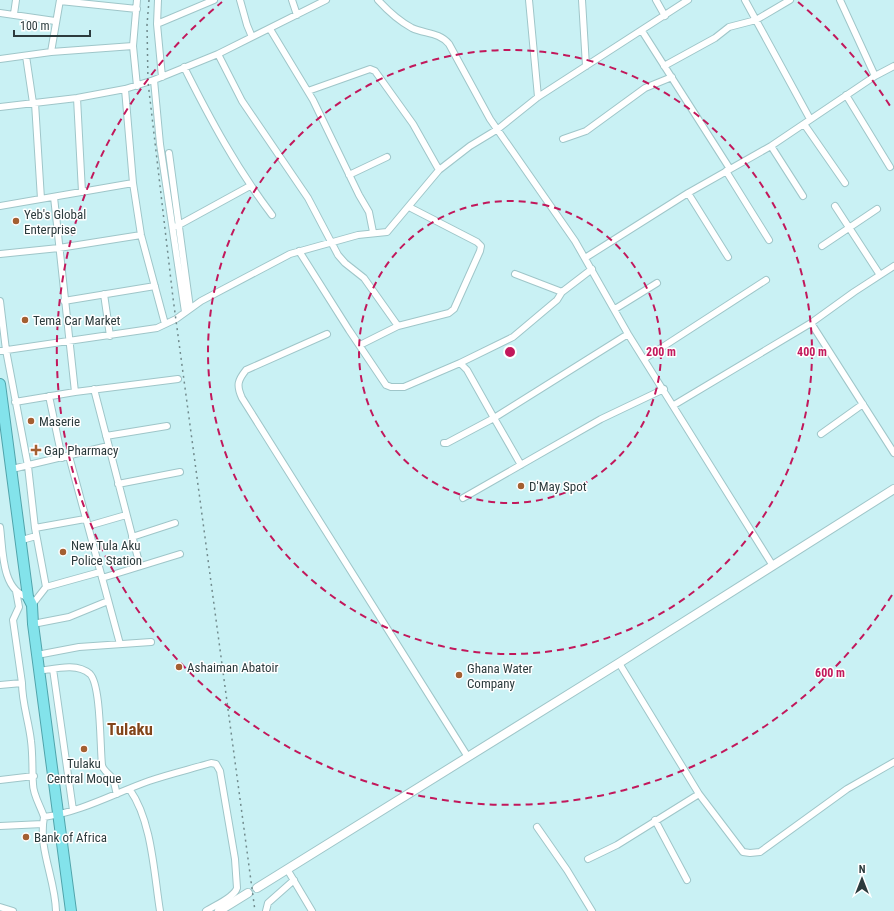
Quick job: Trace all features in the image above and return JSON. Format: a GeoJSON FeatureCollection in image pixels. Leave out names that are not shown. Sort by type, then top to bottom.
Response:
{"type":"FeatureCollection","features":[{"type":"Feature","properties":{"kind":"highway"},"geometry":{"type":"LineString","coordinates":[[0,384],[22,540],[27,548],[34,581],[35,594],[30,601],[71,911]]}},
{"type":"Feature","properties":{"kind":"street"},"geometry":{"type":"LineString","coordinates":[[14,14],[16,0]]}},
{"type":"Feature","properties":{"kind":"street"},"geometry":{"type":"LineString","coordinates":[[51,52],[55,21],[60,0],[137,9]]}},
{"type":"Feature","properties":{"kind":"street"},"geometry":{"type":"LineString","coordinates":[[137,86],[133,46],[138,0]]}},
{"type":"Feature","properties":{"kind":"street"},"geometry":{"type":"LineString","coordinates":[[158,0],[158,24],[162,77]]}},
{"type":"Feature","properties":{"kind":"street"},"geometry":{"type":"LineString","coordinates":[[158,24],[214,0]]}},
{"type":"Feature","properties":{"kind":"street"},"geometry":{"type":"LineString","coordinates":[[240,0],[252,37]]}},
{"type":"Feature","properties":{"kind":"street"},"geometry":{"type":"LineString","coordinates":[[292,0],[297,15]]}},
{"type":"Feature","properties":{"kind":"street"},"geometry":{"type":"LineString","coordinates":[[0,107],[77,98],[137,86],[218,54],[326,0]]}},
{"type":"Feature","properties":{"kind":"street"},"geometry":{"type":"LineString","coordinates":[[378,0],[404,23],[444,38],[490,119],[557,214],[592,269],[628,334],[664,389],[773,566]]}},
{"type":"Feature","properties":{"kind":"street"},"geometry":{"type":"LineString","coordinates":[[529,0],[538,97]]}},
{"type":"Feature","properties":{"kind":"street"},"geometry":{"type":"LineString","coordinates":[[582,0],[586,66]]}},
{"type":"Feature","properties":{"kind":"street"},"geometry":{"type":"LineString","coordinates":[[656,0],[665,16]]}},
{"type":"Feature","properties":{"kind":"street"},"geometry":{"type":"LineString","coordinates":[[3,350],[69,342],[152,329],[164,324],[282,257],[299,251],[373,232],[387,232],[410,207],[439,170],[470,146],[498,129],[538,97],[688,0]]}},
{"type":"Feature","properties":{"kind":"street"},"geometry":{"type":"LineString","coordinates":[[745,0],[810,119]]}},
{"type":"Feature","properties":{"kind":"street"},"geometry":{"type":"LineString","coordinates":[[664,66],[715,38],[729,27],[756,20],[790,0]]}},
{"type":"Feature","properties":{"kind":"street"},"geometry":{"type":"LineString","coordinates":[[840,0],[874,76]]}},
{"type":"Feature","properties":{"kind":"street"},"geometry":{"type":"LineString","coordinates":[[0,13],[55,21]]}},
{"type":"Feature","properties":{"kind":"street"},"geometry":{"type":"LineString","coordinates":[[270,29],[308,91],[349,175],[369,212],[373,232]]}},
{"type":"Feature","properties":{"kind":"street"},"geometry":{"type":"LineString","coordinates":[[642,31],[672,77],[769,240]]}},
{"type":"Feature","properties":{"kind":"street"},"geometry":{"type":"LineString","coordinates":[[0,59],[51,52],[133,46]]}},
{"type":"Feature","properties":{"kind":"street"},"geometry":{"type":"LineString","coordinates":[[218,54],[242,101],[308,198],[342,260],[364,278],[398,326]]}},
{"type":"Feature","properties":{"kind":"street"},"geometry":{"type":"LineString","coordinates":[[26,56],[34,103],[41,199]]}},
{"type":"Feature","properties":{"kind":"street"},"geometry":{"type":"LineString","coordinates":[[585,258],[688,193],[771,146],[874,76],[894,66]]}},
{"type":"Feature","properties":{"kind":"street"},"geometry":{"type":"LineString","coordinates":[[184,67],[214,126],[250,186],[272,216]]}},
{"type":"Feature","properties":{"kind":"street"},"geometry":{"type":"LineString","coordinates":[[308,91],[370,69],[376,71],[413,124],[439,170]]}},
{"type":"Feature","properties":{"kind":"street"},"geometry":{"type":"LineString","coordinates":[[563,139],[586,131],[645,88],[672,77]]}},
{"type":"Feature","properties":{"kind":"street"},"geometry":{"type":"LineString","coordinates":[[154,80],[160,144],[187,310]]}},
{"type":"Feature","properties":{"kind":"street"},"geometry":{"type":"LineString","coordinates":[[125,89],[133,183],[141,235],[164,324]]}},
{"type":"Feature","properties":{"kind":"street"},"geometry":{"type":"LineString","coordinates":[[846,95],[890,167]]}},
{"type":"Feature","properties":{"kind":"street"},"geometry":{"type":"LineString","coordinates":[[77,98],[82,192]]}},
{"type":"Feature","properties":{"kind":"street"},"geometry":{"type":"LineString","coordinates":[[804,124],[845,183]]}},
{"type":"Feature","properties":{"kind":"street"},"geometry":{"type":"LineString","coordinates":[[771,146],[803,196]]}},
{"type":"Feature","properties":{"kind":"street"},"geometry":{"type":"LineString","coordinates":[[168,153],[187,310]]}},
{"type":"Feature","properties":{"kind":"street"},"geometry":{"type":"LineString","coordinates":[[349,175],[387,158]]}},
{"type":"Feature","properties":{"kind":"street"},"geometry":{"type":"LineString","coordinates":[[0,206],[133,183]]}},
{"type":"Feature","properties":{"kind":"street"},"geometry":{"type":"LineString","coordinates":[[177,226],[250,186]]}},
{"type":"Feature","properties":{"kind":"street"},"geometry":{"type":"LineString","coordinates":[[688,193],[728,257]]}},
{"type":"Feature","properties":{"kind":"street"},"geometry":{"type":"LineString","coordinates":[[54,197],[75,392]]}},
{"type":"Feature","properties":{"kind":"street"},"geometry":{"type":"LineString","coordinates":[[835,206],[880,275]]}},
{"type":"Feature","properties":{"kind":"street"},"geometry":{"type":"LineString","coordinates":[[360,345],[398,326],[450,313],[454,309],[481,246],[477,242],[410,207]]}},
{"type":"Feature","properties":{"kind":"street"},"geometry":{"type":"LineString","coordinates":[[822,246],[878,208]]}},
{"type":"Feature","properties":{"kind":"street"},"geometry":{"type":"LineString","coordinates":[[0,254],[59,248],[141,235]]}},
{"type":"Feature","properties":{"kind":"street"},"geometry":{"type":"LineString","coordinates":[[299,251],[386,384],[391,387],[404,387],[460,363],[513,337],[557,300],[562,292],[592,269]]}},
{"type":"Feature","properties":{"kind":"street"},"geometry":{"type":"LineString","coordinates":[[674,405],[811,323],[894,266]]}},
{"type":"Feature","properties":{"kind":"street"},"geometry":{"type":"LineString","coordinates":[[515,274],[562,292]]}},
{"type":"Feature","properties":{"kind":"street"},"geometry":{"type":"LineString","coordinates":[[644,359],[766,280]]}},
{"type":"Feature","properties":{"kind":"street"},"geometry":{"type":"LineString","coordinates":[[615,309],[657,283]]}},
{"type":"Feature","properties":{"kind":"street"},"geometry":{"type":"LineString","coordinates":[[64,301],[155,286]]}},
{"type":"Feature","properties":{"kind":"street"},"geometry":{"type":"LineString","coordinates":[[104,294],[110,336]]}},
{"type":"Feature","properties":{"kind":"street"},"geometry":{"type":"LineString","coordinates":[[0,301],[3,350],[28,466],[36,536],[46,587]]}},
{"type":"Feature","properties":{"kind":"street"},"geometry":{"type":"LineString","coordinates":[[811,323],[894,453]]}},
{"type":"Feature","properties":{"kind":"street"},"geometry":{"type":"LineString","coordinates":[[327,334],[246,370],[238,380],[238,389],[315,515],[468,757]]}},
{"type":"Feature","properties":{"kind":"street"},"geometry":{"type":"LineString","coordinates":[[444,443],[447,443],[494,418],[628,334]]}},
{"type":"Feature","properties":{"kind":"street"},"geometry":{"type":"LineString","coordinates":[[460,363],[467,370],[521,465]]}},
{"type":"Feature","properties":{"kind":"street"},"geometry":{"type":"LineString","coordinates":[[15,402],[94,389],[178,379]]}},
{"type":"Feature","properties":{"kind":"street"},"geometry":{"type":"LineString","coordinates":[[94,389],[140,566]]}},
{"type":"Feature","properties":{"kind":"street"},"geometry":{"type":"LineString","coordinates":[[463,498],[601,419],[664,389]]}},
{"type":"Feature","properties":{"kind":"street"},"geometry":{"type":"LineString","coordinates":[[49,396],[66,457],[88,526],[120,644]]}},
{"type":"Feature","properties":{"kind":"street"},"geometry":{"type":"LineString","coordinates":[[822,434],[863,404]]}},
{"type":"Feature","properties":{"kind":"street"},"geometry":{"type":"LineString","coordinates":[[106,436],[167,426]]}},
{"type":"Feature","properties":{"kind":"street"},"geometry":{"type":"LineString","coordinates":[[12,469],[108,446]]}},
{"type":"Feature","properties":{"kind":"street"},"geometry":{"type":"LineString","coordinates":[[118,484],[180,472]]}},
{"type":"Feature","properties":{"kind":"street"},"geometry":{"type":"LineString","coordinates":[[257,888],[619,663],[894,489]]}},
{"type":"Feature","properties":{"kind":"street"},"geometry":{"type":"LineString","coordinates":[[88,526],[126,515]]}},
{"type":"Feature","properties":{"kind":"street"},"geometry":{"type":"LineString","coordinates":[[35,528],[85,518]]}},
{"type":"Feature","properties":{"kind":"street"},"geometry":{"type":"LineString","coordinates":[[132,537],[176,523]]}},
{"type":"Feature","properties":{"kind":"street"},"geometry":{"type":"LineString","coordinates":[[0,527],[3,573],[16,591],[30,601],[46,587],[140,566],[180,554]]}},
{"type":"Feature","properties":{"kind":"street"},"geometry":{"type":"LineString","coordinates":[[22,540],[36,536]]}},
{"type":"Feature","properties":{"kind":"street"},"geometry":{"type":"LineString","coordinates":[[16,591],[19,607],[13,620],[22,683],[22,696],[31,742],[32,768],[34,776],[33,785],[44,816],[42,839],[43,850],[53,881],[56,911]]}},
{"type":"Feature","properties":{"kind":"street"},"geometry":{"type":"LineString","coordinates":[[33,624],[69,617],[108,601]]}},
{"type":"Feature","properties":{"kind":"street"},"geometry":{"type":"LineString","coordinates":[[37,655],[79,647],[151,642]]}},
{"type":"Feature","properties":{"kind":"street"},"geometry":{"type":"LineString","coordinates":[[619,663],[699,794],[743,852],[760,852],[847,789],[894,762]]}},
{"type":"Feature","properties":{"kind":"street"},"geometry":{"type":"LineString","coordinates":[[39,671],[77,668],[90,674],[93,679],[98,705],[102,766],[112,779],[117,794]]}},
{"type":"Feature","properties":{"kind":"street"},"geometry":{"type":"LineString","coordinates":[[53,669],[73,810]]}},
{"type":"Feature","properties":{"kind":"street"},"geometry":{"type":"LineString","coordinates":[[0,685],[22,683]]}},
{"type":"Feature","properties":{"kind":"street"},"geometry":{"type":"LineString","coordinates":[[44,816],[58,815],[130,790],[148,782],[211,763],[216,764],[218,767],[235,859],[236,888],[231,896],[206,911]]}},
{"type":"Feature","properties":{"kind":"street"},"geometry":{"type":"LineString","coordinates":[[0,780],[34,776]]}},
{"type":"Feature","properties":{"kind":"street"},"geometry":{"type":"LineString","coordinates":[[130,790],[134,795],[148,836],[160,911]]}},
{"type":"Feature","properties":{"kind":"street"},"geometry":{"type":"LineString","coordinates":[[588,859],[617,845],[699,794]]}},
{"type":"Feature","properties":{"kind":"street"},"geometry":{"type":"LineString","coordinates":[[656,820],[687,880]]}},
{"type":"Feature","properties":{"kind":"street"},"geometry":{"type":"LineString","coordinates":[[0,826],[43,824]]}},
{"type":"Feature","properties":{"kind":"street"},"geometry":{"type":"LineString","coordinates":[[537,827],[567,870],[592,911]]}},
{"type":"Feature","properties":{"kind":"street"},"geometry":{"type":"LineString","coordinates":[[287,869],[312,911]]}},
{"type":"Feature","properties":{"kind":"street"},"geometry":{"type":"LineString","coordinates":[[266,911],[268,903],[294,880]]}},
{"type":"Feature","properties":{"kind":"street"},"geometry":{"type":"LineString","coordinates":[[220,911],[248,894]]}},
{"type":"Feature","properties":{"kind":"street"},"geometry":{"type":"LineString","coordinates":[[0,907],[13,911]]}},
{"type":"Feature","properties":{"kind":"railway"},"geometry":{"type":"LineString","coordinates":[[149,0],[147,25],[148,82],[173,298],[255,911]]}},
{"type":"Feature","properties":{"kind":"place","name":"Yeb's Global Enterprise"},"geometry":{"type":"Point","coordinates":[16,221]}},
{"type":"Feature","properties":{"kind":"place","name":"Tema Car Market"},"geometry":{"type":"Point","coordinates":[25,320]}},
{"type":"Feature","properties":{"kind":"place","name":"Maserie"},"geometry":{"type":"Point","coordinates":[31,421]}},
{"type":"Feature","properties":{"kind":"place","name":"Gap Pharmacy"},"geometry":{"type":"Point","coordinates":[36,450]}},
{"type":"Feature","properties":{"kind":"place","name":"D'May Spot"},"geometry":{"type":"Point","coordinates":[521,486]}},
{"type":"Feature","properties":{"kind":"place","name":"New Tula Aku Police Station"},"geometry":{"type":"Point","coordinates":[63,552]}},
{"type":"Feature","properties":{"kind":"place","name":"Ashaiman Abatoir"},"geometry":{"type":"Point","coordinates":[179,667]}},
{"type":"Feature","properties":{"kind":"place","name":"Ghana Water Company"},"geometry":{"type":"Point","coordinates":[459,675]}},
{"type":"Feature","properties":{"kind":"place","name":"Tulaku Central Moque"},"geometry":{"type":"Point","coordinates":[84,749]}},
{"type":"Feature","properties":{"kind":"place","name":"Bank of Africa"},"geometry":{"type":"Point","coordinates":[26,837]}},
{"type":"Feature","properties":{"kind":"district","name":"Tulaku"},"geometry":{"type":"Point","coordinates":[130,729]}}]}
